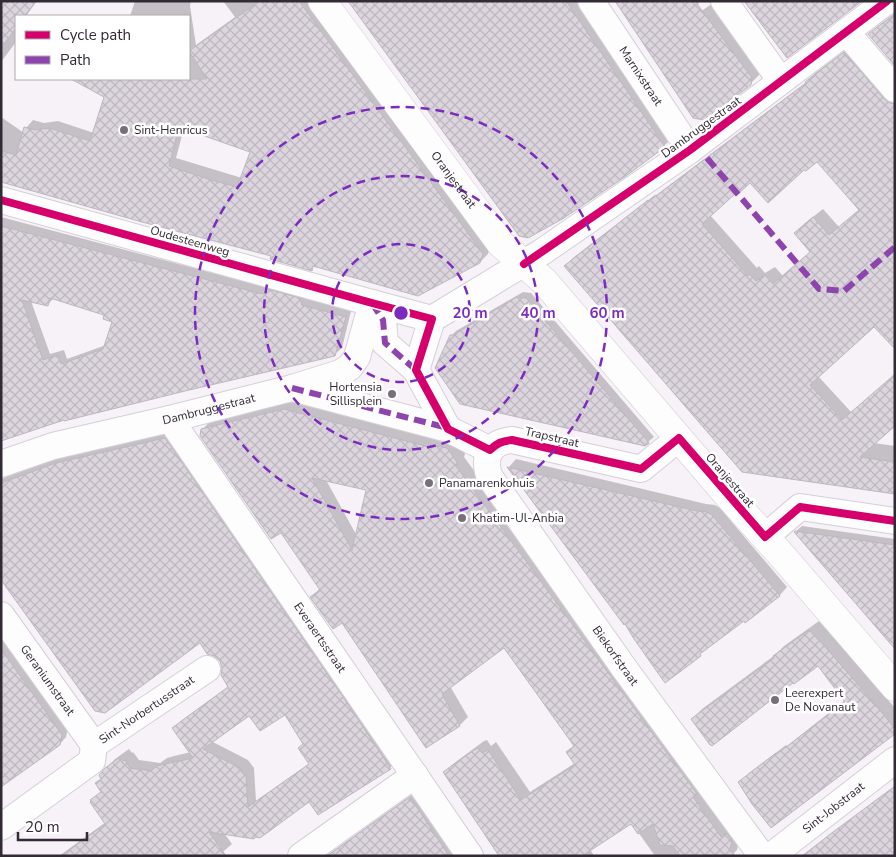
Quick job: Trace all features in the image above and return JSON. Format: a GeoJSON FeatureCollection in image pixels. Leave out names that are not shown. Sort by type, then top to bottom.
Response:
{"type":"FeatureCollection","features":[{"type":"Feature","properties":{"kind":"street","name":"Oranjestraat"},"geometry":{"type":"LineString","coordinates":[[322,1],[501,244],[544,281],[895,687]]}},
{"type":"Feature","properties":{"kind":"street","name":"Marnixstraat"},"geometry":{"type":"LineString","coordinates":[[591,1],[690,150]]}},
{"type":"Feature","properties":{"kind":"street"},"geometry":{"type":"LineString","coordinates":[[724,1],[782,81]]}},
{"type":"Feature","properties":{"kind":"street","name":"Dambruggestraat"},"geometry":{"type":"LineString","coordinates":[[432,319],[524,264],[690,150],[887,1]]}},
{"type":"Feature","properties":{"kind":"street"},"geometry":{"type":"LineString","coordinates":[[846,32],[895,89]]}},
{"type":"Feature","properties":{"kind":"street","name":"Oudesteenweg"},"geometry":{"type":"LineString","coordinates":[[1,200],[372,303]]}},
{"type":"Feature","properties":{"kind":"street","name":"Dambruggestraat"},"geometry":{"type":"LineString","coordinates":[[1,464],[53,446],[292,388],[340,373],[350,367],[357,357],[372,303]]}},
{"type":"Feature","properties":{"kind":"street"},"geometry":{"type":"LineString","coordinates":[[372,303],[432,319],[416,370]]}},
{"type":"Feature","properties":{"kind":"street"},"geometry":{"type":"LineString","coordinates":[[372,303],[383,320],[385,343],[416,370],[448,429]]}},
{"type":"Feature","properties":{"kind":"street"},"geometry":{"type":"LineString","coordinates":[[292,388],[448,429],[490,450]]}},
{"type":"Feature","properties":{"kind":"street","name":"Everaertsstraat"},"geometry":{"type":"LineString","coordinates":[[170,419],[470,856]]}},
{"type":"Feature","properties":{"kind":"street","name":"Trapstraat"},"geometry":{"type":"LineString","coordinates":[[490,450],[504,440],[512,440],[641,469],[679,438]]}},
{"type":"Feature","properties":{"kind":"street","name":"Biekorfstraat"},"geometry":{"type":"LineString","coordinates":[[490,450],[486,469],[489,476],[624,668],[762,856]]}},
{"type":"Feature","properties":{"kind":"street"},"geometry":{"type":"LineString","coordinates":[[765,537],[800,507],[895,521]]}},
{"type":"Feature","properties":{"kind":"street","name":"Geraniumstraat"},"geometry":{"type":"LineString","coordinates":[[1,615],[94,745]]}},
{"type":"Feature","properties":{"kind":"street","name":"Sint-Norbertusstraat"},"geometry":{"type":"LineString","coordinates":[[1,827],[92,761],[94,745],[207,669]]}},
{"type":"Feature","properties":{"kind":"street","name":"Sint-Jobstraat"},"geometry":{"type":"LineString","coordinates":[[771,856],[895,760]]}},
{"type":"Feature","properties":{"kind":"street"},"geometry":{"type":"LineString","coordinates":[[301,856],[416,775]]}},
{"type":"Feature","properties":{"kind":"building"},"geometry":{"type":"Polygon","coordinates":[[[1,1],[36,1],[26,15],[15,15],[15,29],[1,48],[1,1]]]}},
{"type":"Feature","properties":{"kind":"building"},"geometry":{"type":"Polygon","coordinates":[[[260,1],[299,1],[483,254],[480,263],[418,296],[313,266],[312,271],[270,259],[271,256],[1,182],[1,151],[16,155],[24,127],[35,130],[49,128],[90,141],[104,97],[73,80],[207,79],[190,50],[260,1]],[[179,127],[169,166],[237,187],[250,152],[179,127]]]}},
{"type":"Feature","properties":{"kind":"building"},"geometry":{"type":"Polygon","coordinates":[[[348,1],[566,1],[665,147],[564,218],[528,238],[519,236],[348,1]]]}},
{"type":"Feature","properties":{"kind":"building"},"geometry":{"type":"Polygon","coordinates":[[[615,1],[695,1],[752,78],[751,85],[704,120],[693,118],[615,1]]]}},
{"type":"Feature","properties":{"kind":"building"},"geometry":{"type":"Polygon","coordinates":[[[744,1],[862,1],[787,58],[744,1]]]}},
{"type":"Feature","properties":{"kind":"building"},"geometry":{"type":"Polygon","coordinates":[[[895,14],[895,66],[868,34],[895,14]]]}},
{"type":"Feature","properties":{"kind":"building"},"geometry":{"type":"Polygon","coordinates":[[[844,52],[884,99],[895,104],[895,349],[874,327],[810,385],[842,420],[895,374],[895,426],[860,457],[895,462],[895,494],[742,472],[564,266],[844,52]],[[817,162],[806,171],[804,170],[768,203],[750,183],[702,224],[748,276],[749,274],[756,281],[765,275],[773,284],[810,252],[794,233],[813,217],[829,235],[859,210],[817,162]]]}},
{"type":"Feature","properties":{"kind":"building"},"geometry":{"type":"Polygon","coordinates":[[[1,226],[262,294],[264,288],[303,299],[302,305],[346,317],[335,356],[64,420],[1,441],[1,226]],[[50,298],[48,306],[22,300],[43,360],[58,355],[61,364],[103,349],[112,322],[103,319],[104,315],[50,298]]]}},
{"type":"Feature","properties":{"kind":"building"},"geometry":{"type":"Polygon","coordinates":[[[517,297],[526,298],[649,443],[645,446],[460,404],[435,368],[450,335],[517,297]]]}},
{"type":"Feature","properties":{"kind":"building"},"geometry":{"type":"Polygon","coordinates":[[[284,409],[429,447],[430,445],[447,448],[457,462],[456,466],[697,794],[693,797],[721,837],[726,833],[732,840],[730,850],[735,856],[680,856],[673,846],[660,845],[653,824],[638,834],[631,824],[582,856],[499,856],[443,772],[478,748],[482,753],[488,750],[521,800],[575,765],[566,752],[574,746],[504,648],[442,694],[460,726],[426,748],[342,623],[333,629],[310,597],[320,590],[281,533],[271,539],[200,436],[201,429],[284,409]],[[312,478],[352,550],[366,490],[312,478]]]}},
{"type":"Feature","properties":{"kind":"building"},"geometry":{"type":"Polygon","coordinates":[[[165,438],[391,769],[318,815],[309,802],[260,838],[256,837],[254,839],[209,832],[226,856],[61,856],[105,824],[90,800],[101,792],[95,783],[101,779],[99,775],[105,768],[120,757],[123,761],[125,760],[130,768],[151,771],[157,766],[193,758],[172,728],[228,687],[221,675],[220,661],[214,656],[207,654],[200,643],[105,713],[95,711],[1,580],[1,483],[56,463],[165,438]],[[285,715],[260,731],[249,716],[203,749],[240,768],[246,776],[248,807],[309,764],[298,748],[303,744],[285,715]]]}},
{"type":"Feature","properties":{"kind":"building"},"geometry":{"type":"Polygon","coordinates":[[[507,467],[707,512],[712,515],[780,596],[700,654],[701,656],[665,683],[625,624],[507,467]]]}},
{"type":"Feature","properties":{"kind":"building"},"geometry":{"type":"Polygon","coordinates":[[[794,532],[895,545],[895,649],[794,532]]]}},
{"type":"Feature","properties":{"kind":"building"},"geometry":{"type":"Polygon","coordinates":[[[809,630],[880,710],[895,729],[895,734],[771,828],[738,782],[845,702],[818,666],[712,746],[691,719],[809,630]]]}},
{"type":"Feature","properties":{"kind":"building"},"geometry":{"type":"Polygon","coordinates":[[[1,649],[62,735],[60,745],[1,787],[1,649]]]}},
{"type":"Feature","properties":{"kind":"building"},"geometry":{"type":"Polygon","coordinates":[[[895,786],[895,856],[803,856],[829,835],[895,786]]]}},
{"type":"Feature","properties":{"kind":"building"},"geometry":{"type":"Polygon","coordinates":[[[410,797],[449,856],[327,856],[410,797]]]}},
{"type":"Feature","properties":{"kind":"marked path"},"geometry":{"type":"LineString","coordinates":[[707,158],[819,289],[844,291],[895,247]]}},
{"type":"Feature","properties":{"kind":"marked path"},"geometry":{"type":"LineString","coordinates":[[372,303],[383,320],[385,343],[417,371]]}},
{"type":"Feature","properties":{"kind":"marked path"},"geometry":{"type":"LineString","coordinates":[[292,388],[448,428]]}},
{"type":"Feature","properties":{"kind":"cycle path"},"geometry":{"type":"LineString","coordinates":[[524,264],[690,150],[887,1]]}},
{"type":"Feature","properties":{"kind":"cycle path"},"geometry":{"type":"LineString","coordinates":[[1,200],[432,319],[416,370],[448,429],[490,450],[500,443],[512,440],[641,469],[679,438],[765,537],[800,507],[895,521]]}},
{"type":"Feature","properties":{"kind":"place","name":"Sint-Henricus"},"geometry":{"type":"Point","coordinates":[124,130]}},
{"type":"Feature","properties":{"kind":"place","name":"Hortensia Sillisplein"},"geometry":{"type":"Point","coordinates":[392,394]}},
{"type":"Feature","properties":{"kind":"place","name":"Panamarenkohuis"},"geometry":{"type":"Point","coordinates":[429,483]}},
{"type":"Feature","properties":{"kind":"place","name":"Khatim-Ul-Anbia"},"geometry":{"type":"Point","coordinates":[462,518]}},
{"type":"Feature","properties":{"kind":"place","name":"Leerexpert De Novanaut"},"geometry":{"type":"Point","coordinates":[775,700]}}]}
